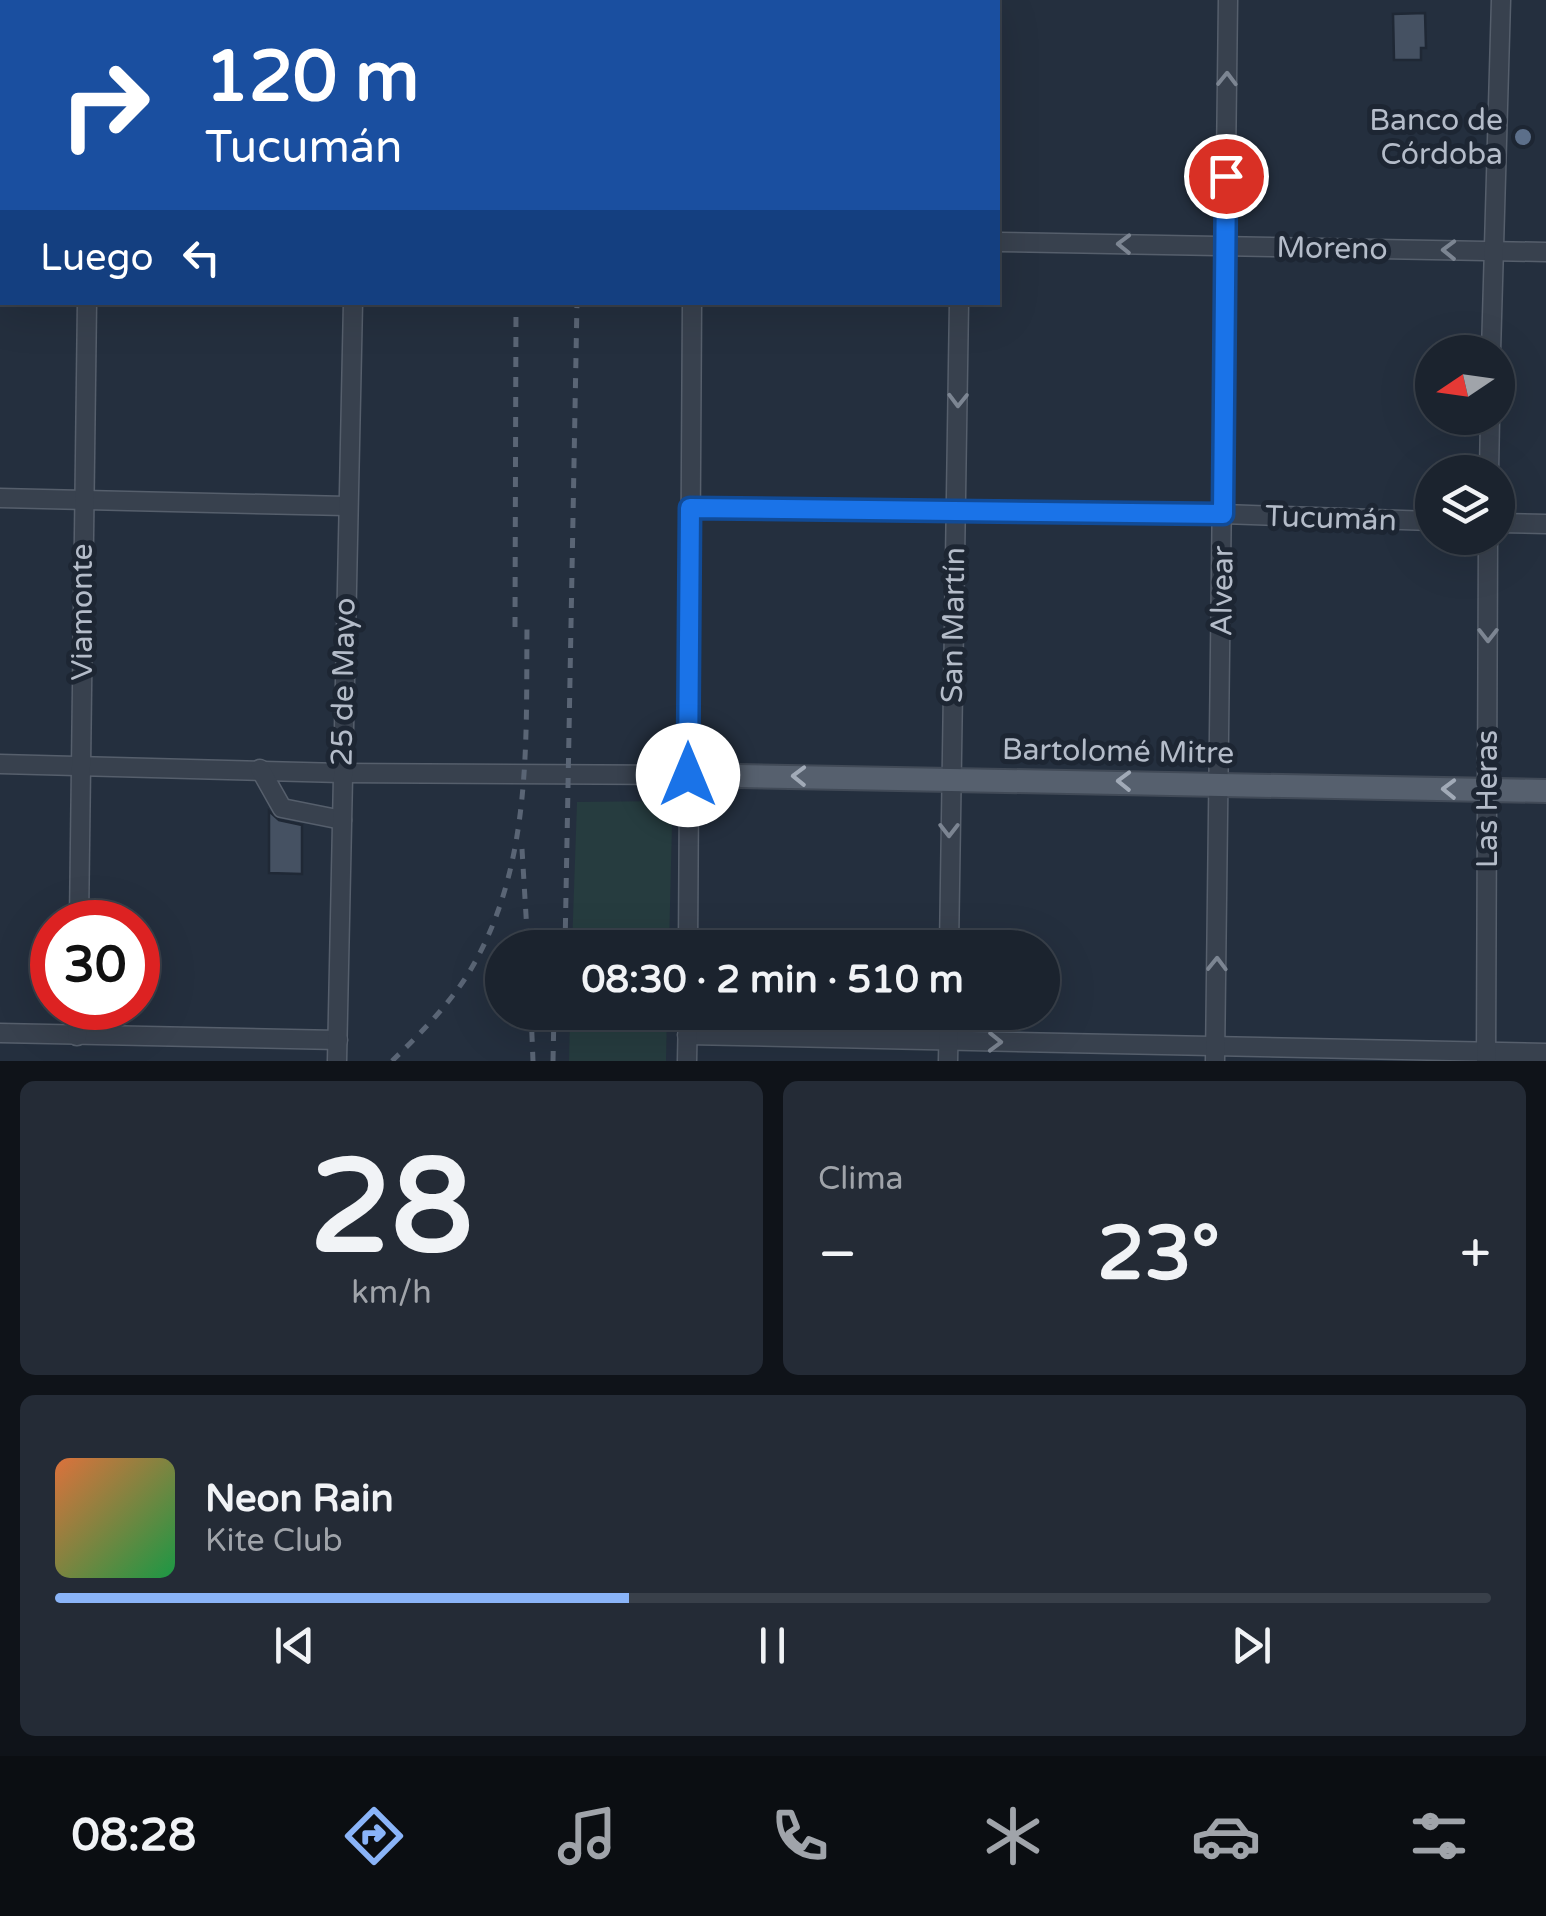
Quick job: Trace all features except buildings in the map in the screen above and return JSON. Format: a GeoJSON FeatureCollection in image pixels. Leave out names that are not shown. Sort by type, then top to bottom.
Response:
{"type":"FeatureCollection","features":[{"type":"Feature","properties":{"kind":"main road","name":"Bartolomé Mitre"},"geometry":{"type":"LineString","coordinates":[[688,775],[1546,791]]}},
{"type":"Feature","properties":{"kind":"street","name":"Alvear"},"geometry":{"type":"LineString","coordinates":[[1215,1054],[1228,0]]}},
{"type":"Feature","properties":{"kind":"street"},"geometry":{"type":"LineString","coordinates":[[1491,335],[1501,0]]}},
{"type":"Feature","properties":{"kind":"street","name":"Moreno"},"geometry":{"type":"LineString","coordinates":[[1000,242],[1546,252]]}},
{"type":"Feature","properties":{"kind":"street","name":"Viamonte"},"geometry":{"type":"LineString","coordinates":[[79,900],[87,305]]}},
{"type":"Feature","properties":{"kind":"street","name":"25 de Mayo"},"geometry":{"type":"LineString","coordinates":[[337,1061],[353,305]]}},
{"type":"Feature","properties":{"kind":"street"},"geometry":{"type":"LineString","coordinates":[[688,930],[692,305]]}},
{"type":"Feature","properties":{"kind":"street","name":"San Martín"},"geometry":{"type":"LineString","coordinates":[[949,930],[959,305]]}},
{"type":"Feature","properties":{"kind":"street"},"geometry":{"type":"LineString","coordinates":[[0,498],[346,506]]}},
{"type":"Feature","properties":{"kind":"street","name":"Tucumán"},"geometry":{"type":"LineString","coordinates":[[690,508],[1223,514],[1415,520]]}},
{"type":"Feature","properties":{"kind":"street"},"geometry":{"type":"LineString","coordinates":[[1515,523],[1546,524]]}},
{"type":"Feature","properties":{"kind":"street","name":"Las Heras"},"geometry":{"type":"LineString","coordinates":[[1486,1056],[1488,555]]}},
{"type":"Feature","properties":{"kind":"street"},"geometry":{"type":"LineString","coordinates":[[0,764],[341,774],[688,775]]}},
{"type":"Feature","properties":{"kind":"street"},"geometry":{"type":"LineString","coordinates":[[260,769],[282,808],[342,820]]}},
{"type":"Feature","properties":{"kind":"street"},"geometry":{"type":"LineString","coordinates":[[78,1030],[78,1036]]}},
{"type":"Feature","properties":{"kind":"street"},"geometry":{"type":"LineString","coordinates":[[687,1061],[688,1030]]}},
{"type":"Feature","properties":{"kind":"street"},"geometry":{"type":"LineString","coordinates":[[948,1030],[948,1061]]}},
{"type":"Feature","properties":{"kind":"street"},"geometry":{"type":"LineString","coordinates":[[0,1033],[338,1040]]}},
{"type":"Feature","properties":{"kind":"street"},"geometry":{"type":"LineString","coordinates":[[688,1036],[948,1041],[1215,1054],[1546,1053]]}},
{"type":"Feature","properties":{"kind":"green space"},"geometry":{"type":"Polygon","coordinates":[[[664,801],[672,825],[669,930],[573,930],[577,802],[664,801]]]}},
{"type":"Feature","properties":{"kind":"green space"},"geometry":{"type":"Polygon","coordinates":[[[570,1030],[667,1030],[666,1061],[569,1061],[570,1030]]]}},
{"type":"Feature","properties":{"kind":"railway"},"geometry":{"type":"LineString","coordinates":[[515,627],[516,305]]}},
{"type":"Feature","properties":{"kind":"railway"},"geometry":{"type":"LineString","coordinates":[[565,930],[577,305]]}},
{"type":"Feature","properties":{"kind":"railway"},"geometry":{"type":"LineString","coordinates":[[392,1061],[437,1015],[467,976],[494,923],[507,882],[522,798],[527,626]]}},
{"type":"Feature","properties":{"kind":"railway"},"geometry":{"type":"LineString","coordinates":[[522,849],[527,930]]}},
{"type":"Feature","properties":{"kind":"railway"},"geometry":{"type":"LineString","coordinates":[[532,1030],[533,1061]]}},
{"type":"Feature","properties":{"kind":"railway"},"geometry":{"type":"LineString","coordinates":[[553,1061],[554,1030]]}},
{"type":"Feature","properties":{"kind":"place","name":"Banco de Córdoba"},"geometry":{"type":"Point","coordinates":[1523,137]}},
{"type":"Feature","properties":{"kind":"route"},"geometry":{"type":"LineString","coordinates":[[688,775],[690,508],[1223,514],[1226,176]]}}]}
